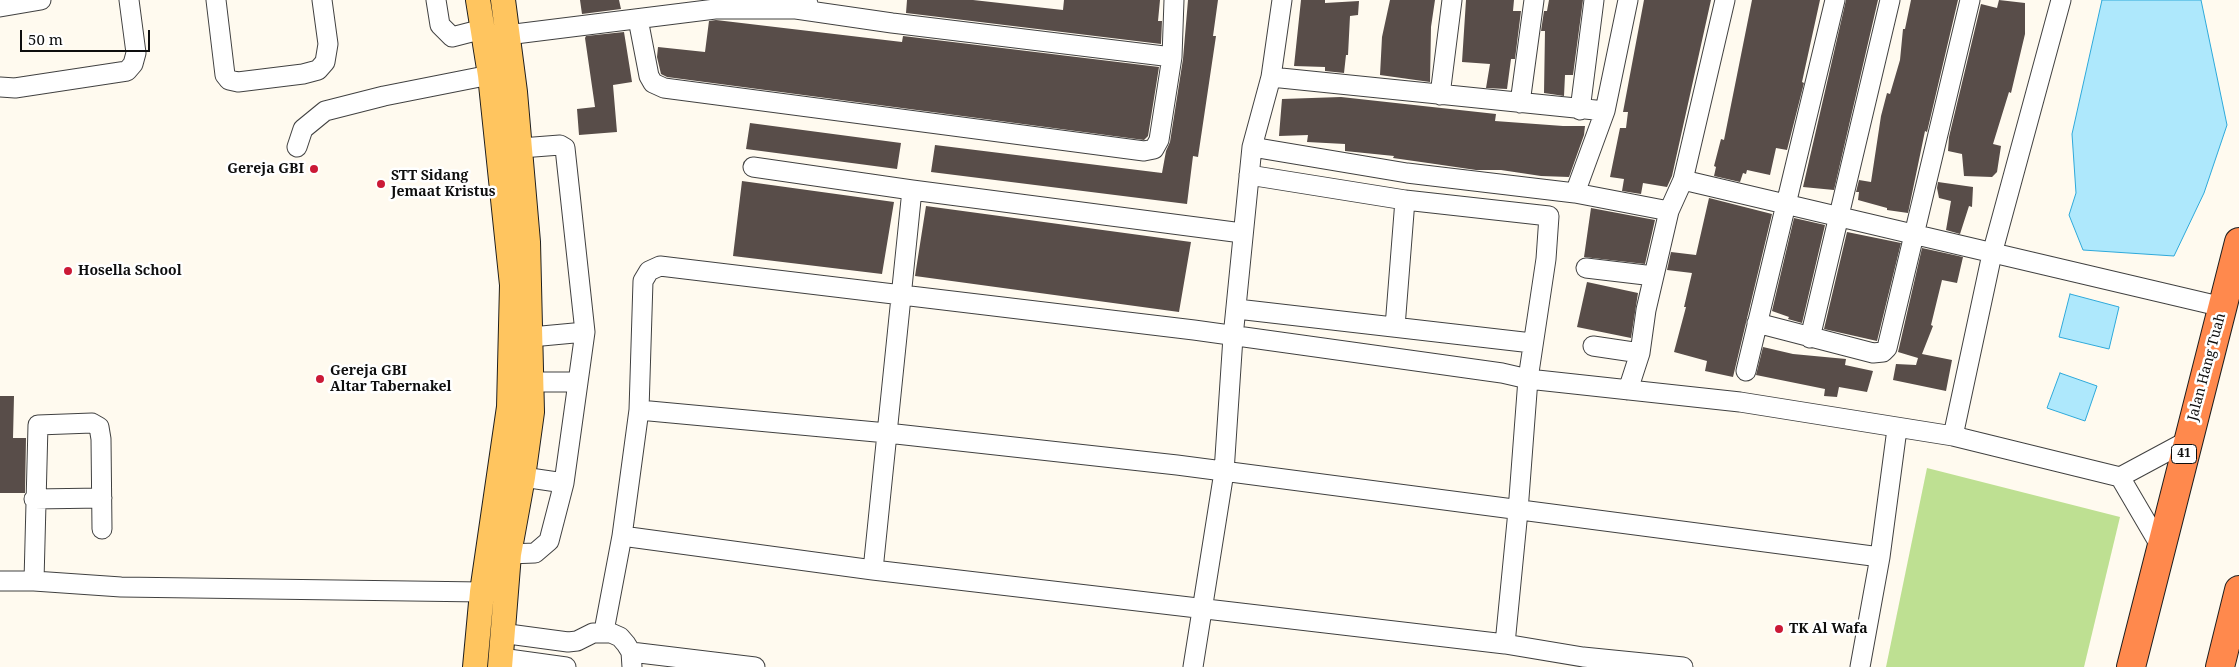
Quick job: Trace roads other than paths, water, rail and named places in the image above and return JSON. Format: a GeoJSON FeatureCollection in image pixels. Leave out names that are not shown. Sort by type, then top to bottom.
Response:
{"type":"FeatureCollection","features":[{"type":"Feature","properties":{"kind":"highway","name":"Jalan Hang Tuah"},"geometry":{"type":"LineString","coordinates":[[2130,667],[2239,242]]}},
{"type":"Feature","properties":{"kind":"highway"},"geometry":{"type":"LineString","coordinates":[[2220,667],[2239,590]]}},
{"type":"Feature","properties":{"kind":"main road"},"geometry":{"type":"LineString","coordinates":[[475,667],[482,592],[509,407],[512,285],[490,75],[478,0]]}},
{"type":"Feature","properties":{"kind":"main road"},"geometry":{"type":"LineString","coordinates":[[501,662],[501,633],[509,554],[531,425],[532,382],[528,242],[521,148],[503,0]]}},
{"type":"Feature","properties":{"kind":"street"},"geometry":{"type":"LineString","coordinates":[[0,7],[41,0]]}},
{"type":"Feature","properties":{"kind":"street"},"geometry":{"type":"LineString","coordinates":[[0,87],[14,88],[127,71],[133,64],[136,53],[129,0]]}},
{"type":"Feature","properties":{"kind":"street"},"geometry":{"type":"LineString","coordinates":[[216,0],[225,75],[229,80],[238,82],[303,74],[318,70],[325,62],[328,44],[322,0]]}},
{"type":"Feature","properties":{"kind":"street"},"geometry":{"type":"LineString","coordinates":[[436,0],[440,25],[446,34],[454,38],[482,29]]}},
{"type":"Feature","properties":{"kind":"street"},"geometry":{"type":"LineString","coordinates":[[796,9],[816,0]]}},
{"type":"Feature","properties":{"kind":"street"},"geometry":{"type":"LineString","coordinates":[[638,19],[649,76],[653,83],[664,88],[1144,151],[1154,149],[1159,140],[1172,57],[1174,0]]}},
{"type":"Feature","properties":{"kind":"street"},"geometry":{"type":"LineString","coordinates":[[1193,667],[1224,472],[1233,337],[1252,147],[1271,77],[1282,0]]}},
{"type":"Feature","properties":{"kind":"street"},"geometry":{"type":"LineString","coordinates":[[1440,95],[1452,0]]}},
{"type":"Feature","properties":{"kind":"street"},"geometry":{"type":"LineString","coordinates":[[1520,104],[1534,0]]}},
{"type":"Feature","properties":{"kind":"street"},"geometry":{"type":"LineString","coordinates":[[1580,110],[1594,0]]}},
{"type":"Feature","properties":{"kind":"street"},"geometry":{"type":"LineString","coordinates":[[1574,194],[1605,111],[1628,0]]}},
{"type":"Feature","properties":{"kind":"street"},"geometry":{"type":"LineString","coordinates":[[1628,390],[1640,353],[1646,310],[1669,211],[1683,180],[1725,0]]}},
{"type":"Feature","properties":{"kind":"street"},"geometry":{"type":"LineString","coordinates":[[1746,371],[1835,0]]}},
{"type":"Feature","properties":{"kind":"street"},"geometry":{"type":"LineString","coordinates":[[1810,338],[1890,0]]}},
{"type":"Feature","properties":{"kind":"street"},"geometry":{"type":"LineString","coordinates":[[1757,323],[1873,353],[1883,352],[1886,348],[1970,0]]}},
{"type":"Feature","properties":{"kind":"street"},"geometry":{"type":"LineString","coordinates":[[1953,436],[1992,254],[2061,0]]}},
{"type":"Feature","properties":{"kind":"street"},"geometry":{"type":"LineString","coordinates":[[507,35],[715,8],[796,9],[892,23],[1172,57]]}},
{"type":"Feature","properties":{"kind":"street"},"geometry":{"type":"LineString","coordinates":[[297,148],[303,129],[325,111],[384,96],[490,75]]}},
{"type":"Feature","properties":{"kind":"street"},"geometry":{"type":"LineString","coordinates":[[1271,77],[1520,104],[1605,111]]}},
{"type":"Feature","properties":{"kind":"street"},"geometry":{"type":"LineString","coordinates":[[509,554],[536,554],[549,541],[564,483],[585,332],[565,148],[560,145],[521,148]]}},
{"type":"Feature","properties":{"kind":"street"},"geometry":{"type":"LineString","coordinates":[[1252,147],[1407,173],[1574,194],[1669,211]]}},
{"type":"Feature","properties":{"kind":"street"},"geometry":{"type":"LineString","coordinates":[[753,167],[912,190],[1242,233]]}},
{"type":"Feature","properties":{"kind":"street"},"geometry":{"type":"LineString","coordinates":[[1249,175],[1405,200],[1549,216],[1546,259],[1528,379],[1518,512],[1505,644]]}},
{"type":"Feature","properties":{"kind":"street"},"geometry":{"type":"LineString","coordinates":[[1683,180],[1785,206],[2223,307]]}},
{"type":"Feature","properties":{"kind":"street"},"geometry":{"type":"LineString","coordinates":[[873,570],[912,190]]}},
{"type":"Feature","properties":{"kind":"street"},"geometry":{"type":"LineString","coordinates":[[1395,327],[1405,200]]}},
{"type":"Feature","properties":{"kind":"street"},"geometry":{"type":"LineString","coordinates":[[604,631],[622,536],[639,410],[643,281],[649,271],[660,266],[1233,337],[1528,379],[1740,402],[1897,429],[1953,436],[2120,477],[2187,441]]}},
{"type":"Feature","properties":{"kind":"street"},"geometry":{"type":"LineString","coordinates":[[1586,268],[1654,276]]}},
{"type":"Feature","properties":{"kind":"street"},"geometry":{"type":"LineString","coordinates":[[1237,309],[1532,343]]}},
{"type":"Feature","properties":{"kind":"street"},"geometry":{"type":"LineString","coordinates":[[531,337],[585,332]]}},
{"type":"Feature","properties":{"kind":"street"},"geometry":{"type":"LineString","coordinates":[[1593,346],[1640,353]]}},
{"type":"Feature","properties":{"kind":"street"},"geometry":{"type":"LineString","coordinates":[[532,382],[578,382]]}},
{"type":"Feature","properties":{"kind":"street"},"geometry":{"type":"LineString","coordinates":[[639,410],[887,433],[1224,472],[1880,558]]}},
{"type":"Feature","properties":{"kind":"street"},"geometry":{"type":"LineString","coordinates":[[34,581],[34,499],[38,426],[92,424],[99,427],[101,439],[102,529]]}},
{"type":"Feature","properties":{"kind":"street"},"geometry":{"type":"LineString","coordinates":[[1860,667],[1880,558],[1897,429]]}},
{"type":"Feature","properties":{"kind":"street"},"geometry":{"type":"LineString","coordinates":[[523,477],[564,483]]}},
{"type":"Feature","properties":{"kind":"street"},"geometry":{"type":"LineString","coordinates":[[2120,477],[2161,547]]}},
{"type":"Feature","properties":{"kind":"street"},"geometry":{"type":"LineString","coordinates":[[34,499],[102,498]]}},
{"type":"Feature","properties":{"kind":"street"},"geometry":{"type":"LineString","coordinates":[[622,536],[873,570],[1505,644],[1582,662],[1683,667]]}},
{"type":"Feature","properties":{"kind":"street"},"geometry":{"type":"LineString","coordinates":[[0,582],[34,581],[121,587],[482,592]]}},
{"type":"Feature","properties":{"kind":"street"},"geometry":{"type":"LineString","coordinates":[[501,633],[568,642],[578,641],[593,633],[604,631],[620,637],[631,660],[755,667]]}},
{"type":"Feature","properties":{"kind":"street"},"geometry":{"type":"LineString","coordinates":[[501,662],[566,667]]}},
{"type":"Feature","properties":{"kind":"water"},"geometry":{"type":"Polygon","coordinates":[[[2102,0],[2201,0],[2227,125],[2204,193],[2174,256],[2083,250],[2069,215],[2076,193],[2072,134],[2102,0]]]}},
{"type":"Feature","properties":{"kind":"water"},"geometry":{"type":"Polygon","coordinates":[[[2070,294],[2119,307],[2109,349],[2059,337],[2070,294]]]}},
{"type":"Feature","properties":{"kind":"water"},"geometry":{"type":"Polygon","coordinates":[[[2060,373],[2097,386],[2085,421],[2047,408],[2060,373]]]}},
{"type":"Feature","properties":{"kind":"place","name":"Gereja GBI"},"geometry":{"type":"Point","coordinates":[314,169]}},
{"type":"Feature","properties":{"kind":"place","name":"STT Sidang Jemaat Kristus"},"geometry":{"type":"Point","coordinates":[381,184]}},
{"type":"Feature","properties":{"kind":"place","name":"Hosella School"},"geometry":{"type":"Point","coordinates":[68,271]}},
{"type":"Feature","properties":{"kind":"place","name":"Gereja GBI Altar Tabernakel"},"geometry":{"type":"Point","coordinates":[320,379]}},
{"type":"Feature","properties":{"kind":"place","name":"TK Al Wafa"},"geometry":{"type":"Point","coordinates":[1779,629]}}]}
